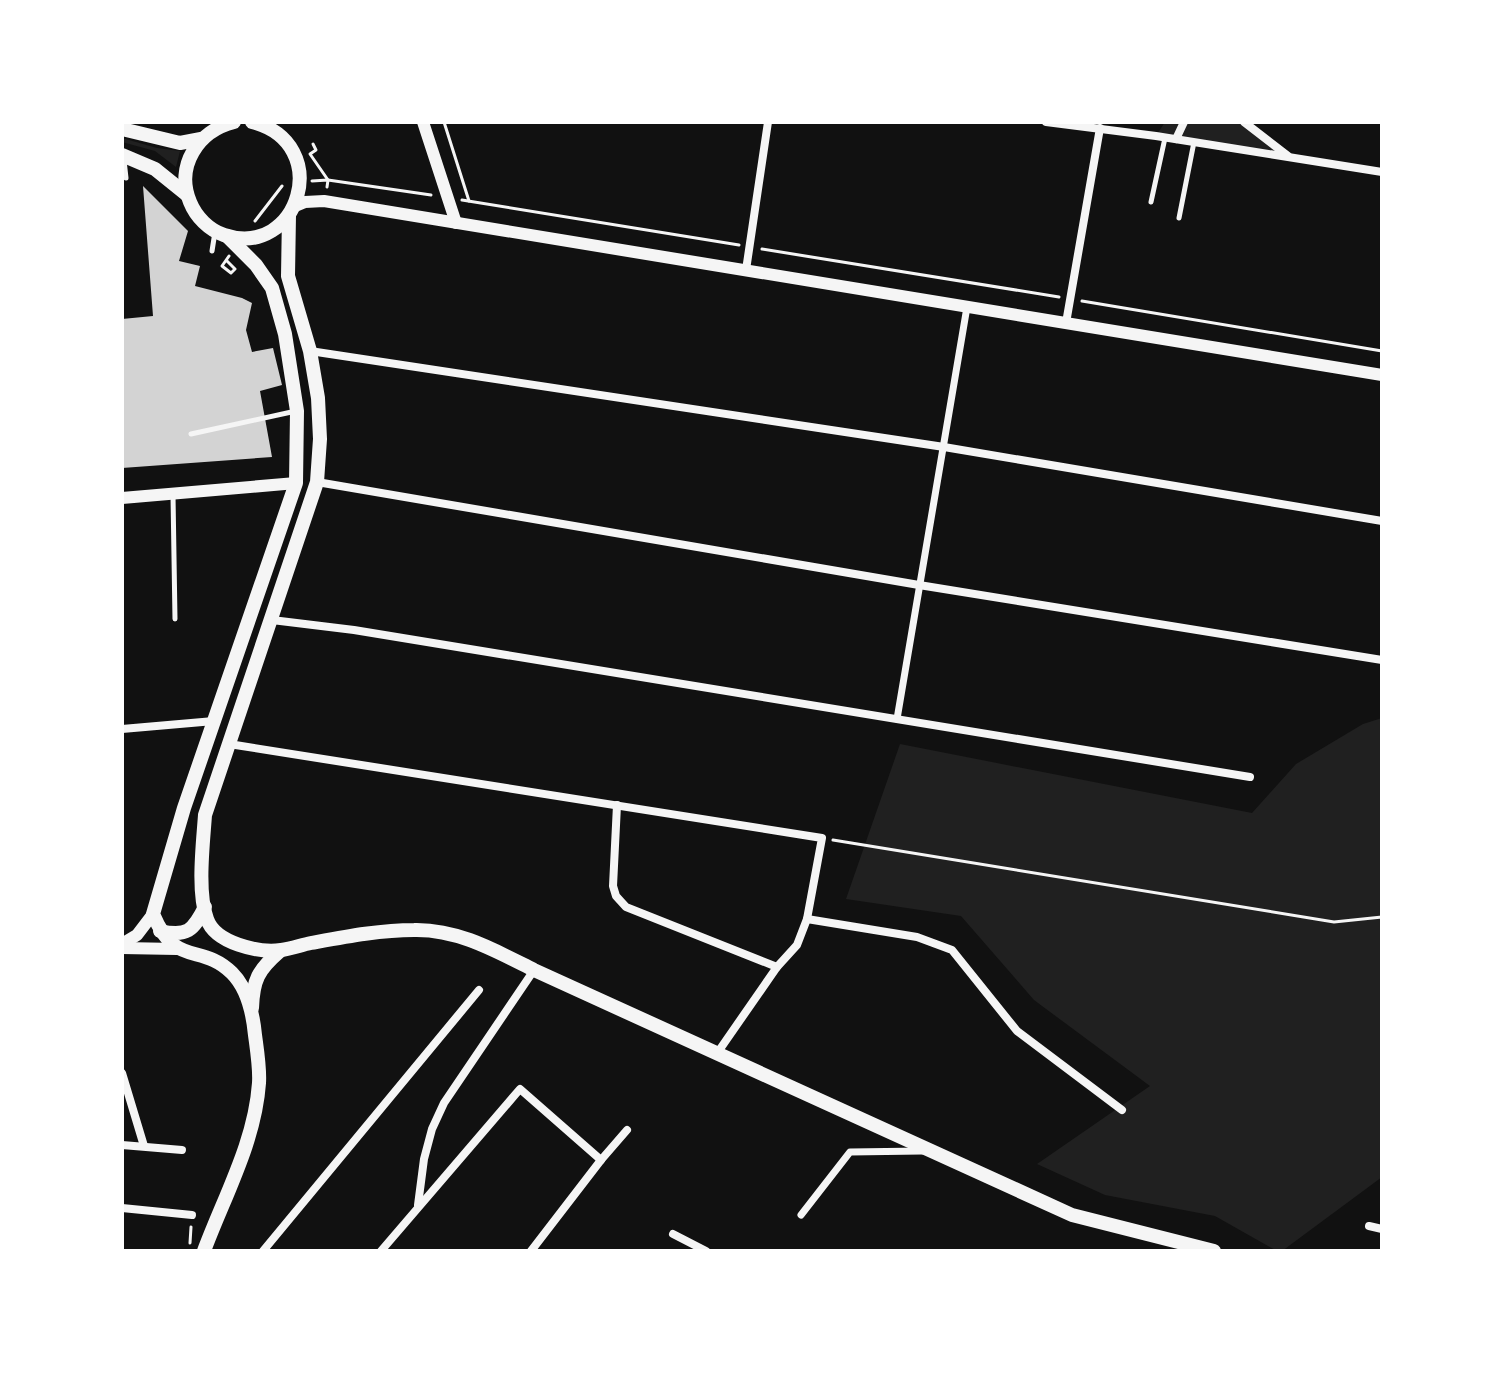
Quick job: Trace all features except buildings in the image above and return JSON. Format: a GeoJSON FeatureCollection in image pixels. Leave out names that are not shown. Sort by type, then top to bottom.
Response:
{"type":"FeatureCollection","features":[{"type":"Feature","properties":{"kind":"main road"},"geometry":{"type":"LineString","coordinates":[[122,129],[180,143],[234,122]]}},
{"type":"Feature","properties":{"kind":"main road"},"geometry":{"type":"LineString","coordinates":[[252,122],[277,132],[287,142],[300,167],[291,211],[288,276],[310,351],[320,419],[317,482],[205,815],[201,873],[207,919],[214,931],[237,945],[280,951],[308,943],[415,929],[448,933],[481,943],[1072,1215],[1214,1251]]}},
{"type":"Feature","properties":{"kind":"main road"},"geometry":{"type":"LineString","coordinates":[[206,131],[187,164],[186,194],[193,210],[260,270],[272,288],[285,334],[297,411],[296,483],[173,841],[153,914],[160,931],[177,949],[211,960],[234,975],[252,1010]]}},
{"type":"Feature","properties":{"kind":"main road"},"geometry":{"type":"LineString","coordinates":[[122,155],[155,169],[186,194]]}},
{"type":"Feature","properties":{"kind":"main road"},"geometry":{"type":"LineString","coordinates":[[221,234],[244,238],[261,235],[277,227],[291,211]]}},
{"type":"Feature","properties":{"kind":"main road"},"geometry":{"type":"LineString","coordinates":[[160,931],[176,934],[188,931],[205,907]]}},
{"type":"Feature","properties":{"kind":"main road"},"geometry":{"type":"LineString","coordinates":[[204,1251],[247,1145],[255,1112],[259,1081],[252,1010],[253,987],[263,966],[280,951]]}},
{"type":"Feature","properties":{"kind":"street"},"geometry":{"type":"LineString","coordinates":[[423,122],[456,223]]}},
{"type":"Feature","properties":{"kind":"street"},"geometry":{"type":"LineString","coordinates":[[746,270],[768,122]]}},
{"type":"Feature","properties":{"kind":"street"},"geometry":{"type":"LineString","coordinates":[[1046,122],[1382,172]]}},
{"type":"Feature","properties":{"kind":"street"},"geometry":{"type":"LineString","coordinates":[[1176,139],[1184,122]]}},
{"type":"Feature","properties":{"kind":"street"},"geometry":{"type":"LineString","coordinates":[[1244,122],[1291,157]]}},
{"type":"Feature","properties":{"kind":"street"},"geometry":{"type":"LineString","coordinates":[[1066,323],[1100,128]]}},
{"type":"Feature","properties":{"kind":"street"},"geometry":{"type":"LineString","coordinates":[[296,183],[324,201]]}},
{"type":"Feature","properties":{"kind":"street"},"geometry":{"type":"LineString","coordinates":[[291,211],[305,202],[324,201],[1382,375]]}},
{"type":"Feature","properties":{"kind":"street"},"geometry":{"type":"LineString","coordinates":[[897,719],[967,307]]}},
{"type":"Feature","properties":{"kind":"street"},"geometry":{"type":"LineString","coordinates":[[310,351],[944,447],[1382,521]]}},
{"type":"Feature","properties":{"kind":"street"},"geometry":{"type":"LineString","coordinates":[[317,482],[1382,660]]}},
{"type":"Feature","properties":{"kind":"street"},"geometry":{"type":"LineString","coordinates":[[122,498],[296,483]]}},
{"type":"Feature","properties":{"kind":"street"},"geometry":{"type":"LineString","coordinates":[[272,620],[354,630],[1250,777]]}},
{"type":"Feature","properties":{"kind":"street"},"geometry":{"type":"LineString","coordinates":[[122,729],[214,721]]}},
{"type":"Feature","properties":{"kind":"street"},"geometry":{"type":"LineString","coordinates":[[228,744],[822,838],[807,919],[797,945],[777,967],[718,1052]]}},
{"type":"Feature","properties":{"kind":"street"},"geometry":{"type":"LineString","coordinates":[[617,805],[613,886],[616,896],[626,907],[777,967]]}},
{"type":"Feature","properties":{"kind":"street"},"geometry":{"type":"LineString","coordinates":[[122,946],[137,935],[153,914]]}},
{"type":"Feature","properties":{"kind":"street"},"geometry":{"type":"LineString","coordinates":[[807,919],[917,937],[952,950],[1017,1031],[1122,1110]]}},
{"type":"Feature","properties":{"kind":"street"},"geometry":{"type":"LineString","coordinates":[[122,946],[177,949]]}},
{"type":"Feature","properties":{"kind":"street"},"geometry":{"type":"LineString","coordinates":[[418,1205],[424,1159],[432,1129],[444,1103],[534,970]]}},
{"type":"Feature","properties":{"kind":"street"},"geometry":{"type":"LineString","coordinates":[[263,1251],[479,990]]}},
{"type":"Feature","properties":{"kind":"street"},"geometry":{"type":"LineString","coordinates":[[122,1073],[144,1146]]}},
{"type":"Feature","properties":{"kind":"street"},"geometry":{"type":"LineString","coordinates":[[381,1251],[520,1089],[601,1160]]}},
{"type":"Feature","properties":{"kind":"street"},"geometry":{"type":"LineString","coordinates":[[531,1251],[627,1130]]}},
{"type":"Feature","properties":{"kind":"street"},"geometry":{"type":"LineString","coordinates":[[122,1145],[182,1150]]}},
{"type":"Feature","properties":{"kind":"street"},"geometry":{"type":"LineString","coordinates":[[801,1215],[850,1152],[936,1151]]}},
{"type":"Feature","properties":{"kind":"street"},"geometry":{"type":"LineString","coordinates":[[122,1208],[192,1215]]}},
{"type":"Feature","properties":{"kind":"street"},"geometry":{"type":"LineString","coordinates":[[1369,1226],[1382,1229]]}},
{"type":"Feature","properties":{"kind":"street"},"geometry":{"type":"LineString","coordinates":[[673,1234],[706,1251]]}},
{"type":"Feature","properties":{"kind":"lane"},"geometry":{"type":"LineString","coordinates":[[1151,202],[1165,138]]}},
{"type":"Feature","properties":{"kind":"lane"},"geometry":{"type":"LineString","coordinates":[[1179,218],[1194,142]]}},
{"type":"Feature","properties":{"kind":"lane"},"geometry":{"type":"LineString","coordinates":[[122,155],[126,178]]}},
{"type":"Feature","properties":{"kind":"lane"},"geometry":{"type":"LineString","coordinates":[[212,251],[221,234]]}},
{"type":"Feature","properties":{"kind":"lane"},"geometry":{"type":"LineString","coordinates":[[244,273],[260,270]]}},
{"type":"Feature","properties":{"kind":"lane"},"geometry":{"type":"LineString","coordinates":[[191,434],[297,411]]}},
{"type":"Feature","properties":{"kind":"lane"},"geometry":{"type":"LineString","coordinates":[[173,494],[175,619]]}},
{"type":"Feature","properties":{"kind":"path"},"geometry":{"type":"LineString","coordinates":[[444,122],[469,201]]}},
{"type":"Feature","properties":{"kind":"path"},"geometry":{"type":"LineString","coordinates":[[304,156],[313,144],[316,150],[310,154],[328,180],[324,201]]}},
{"type":"Feature","properties":{"kind":"path"},"geometry":{"type":"LineString","coordinates":[[249,229],[296,183],[328,180],[448,197],[1382,351]]}},
{"type":"Feature","properties":{"kind":"path"},"geometry":{"type":"LineString","coordinates":[[227,261],[235,269],[231,273],[222,266],[231,253]]}},
{"type":"Feature","properties":{"kind":"path"},"geometry":{"type":"LineString","coordinates":[[822,838],[1334,922],[1382,917]]}},
{"type":"Feature","properties":{"kind":"path"},"geometry":{"type":"LineString","coordinates":[[189,1251],[192,1215]]}},
{"type":"Feature","properties":{"kind":"shaded area"},"geometry":{"type":"Polygon","coordinates":[[[1165,122],[1244,122],[1291,157],[1156,136],[1165,122]]]}},
{"type":"Feature","properties":{"kind":"shaded area"},"geometry":{"type":"Polygon","coordinates":[[[122,138],[180,151],[176,167],[155,151],[122,142],[122,138]]]}},
{"type":"Feature","properties":{"kind":"shaded area"},"geometry":{"type":"Polygon","coordinates":[[[1382,718],[1382,1177],[1282,1251],[1215,1216],[1105,1195],[1037,1164],[1150,1086],[1034,1000],[961,916],[846,899],[900,744],[1252,813],[1296,764],[1363,724],[1382,718]]]}}]}
